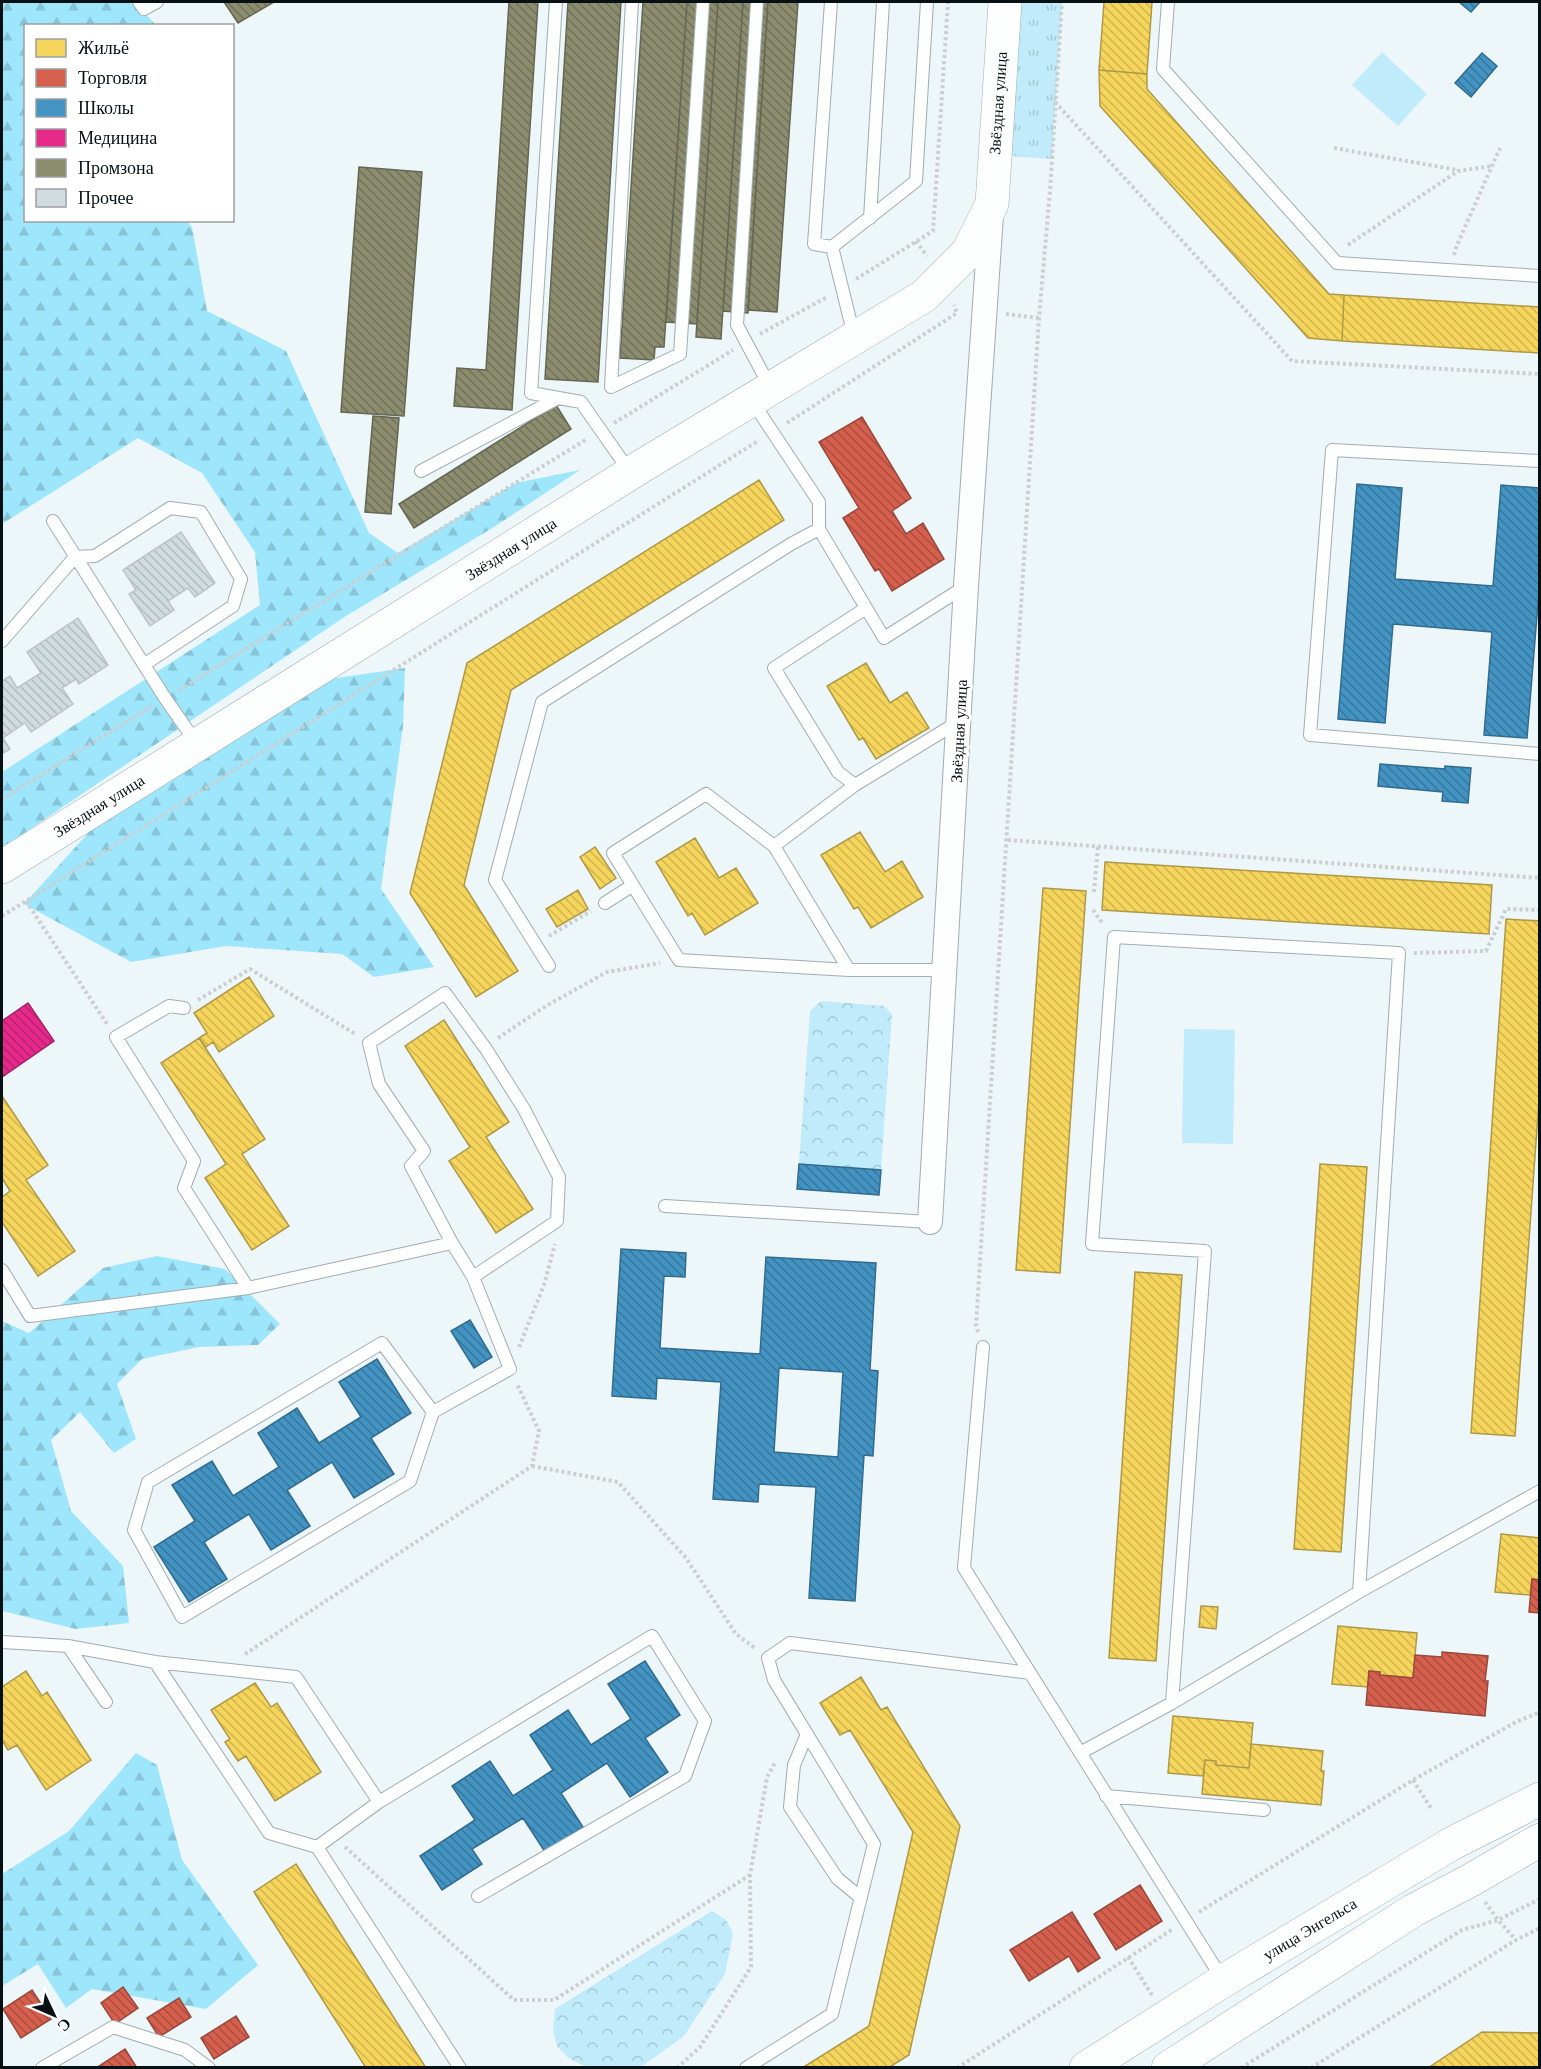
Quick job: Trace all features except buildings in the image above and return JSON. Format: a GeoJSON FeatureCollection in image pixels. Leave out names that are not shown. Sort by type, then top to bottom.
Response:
{"type":"FeatureCollection","features":[{"type":"Feature","properties":{"kind":"street","name":"Звёздная улица"},"geometry":{"type":"LineString","coordinates":[[930,1222],[966,586],[1005,2]]}},
{"type":"Feature","properties":{"kind":"street","name":"Звёздная улица"},"geometry":{"type":"LineString","coordinates":[[2,867],[631,473],[924,296],[968,252],[992,204]]}},
{"type":"Feature","properties":{"kind":"street","name":"улица Энгельса"},"geometry":{"type":"LineString","coordinates":[[1086,2067],[1223,1981],[1451,1844],[1539,1799]]}},
{"type":"Feature","properties":{"kind":"street"},"geometry":{"type":"LineString","coordinates":[[1168,2067],[1414,1910],[1539,1840]]}},
{"type":"Feature","properties":{"kind":"lane"},"geometry":{"type":"LineString","coordinates":[[140,2],[144,9],[156,2]]}},
{"type":"Feature","properties":{"kind":"lane"},"geometry":{"type":"LineString","coordinates":[[556,2],[531,393],[581,402],[631,473]]}},
{"type":"Feature","properties":{"kind":"lane"},"geometry":{"type":"LineString","coordinates":[[633,2],[611,387],[680,354],[703,2]]}},
{"type":"Feature","properties":{"kind":"lane"},"geometry":{"type":"LineString","coordinates":[[757,2],[737,326],[745,343],[773,432],[819,502],[819,529],[884,638],[966,586]]}},
{"type":"Feature","properties":{"kind":"lane"},"geometry":{"type":"LineString","coordinates":[[831,2],[814,244],[832,248]]}},
{"type":"Feature","properties":{"kind":"lane"},"geometry":{"type":"LineString","coordinates":[[870,218],[883,2]]}},
{"type":"Feature","properties":{"kind":"lane"},"geometry":{"type":"LineString","coordinates":[[832,248],[916,181],[927,2]]}},
{"type":"Feature","properties":{"kind":"lane"},"geometry":{"type":"LineString","coordinates":[[1168,2],[1163,69],[1337,263],[1539,276]]}},
{"type":"Feature","properties":{"kind":"lane"},"geometry":{"type":"LineString","coordinates":[[832,248],[855,338]]}},
{"type":"Feature","properties":{"kind":"lane"},"geometry":{"type":"LineString","coordinates":[[421,471],[558,398]]}},
{"type":"Feature","properties":{"kind":"lane"},"geometry":{"type":"LineString","coordinates":[[1539,461],[1332,450],[1310,735],[1539,754]]}},
{"type":"Feature","properties":{"kind":"lane"},"geometry":{"type":"LineString","coordinates":[[2,641],[75,557],[95,556],[170,508],[201,512],[241,579],[233,606],[145,664]]}},
{"type":"Feature","properties":{"kind":"lane"},"geometry":{"type":"LineString","coordinates":[[53,521],[197,745]]}},
{"type":"Feature","properties":{"kind":"lane"},"geometry":{"type":"LineString","coordinates":[[549,966],[495,880],[542,702],[791,544],[819,529]]}},
{"type":"Feature","properties":{"kind":"lane"},"geometry":{"type":"LineString","coordinates":[[855,785],[838,772],[774,668],[866,608]]}},
{"type":"Feature","properties":{"kind":"lane"},"geometry":{"type":"LineString","coordinates":[[774,846],[855,785],[960,721]]}},
{"type":"Feature","properties":{"kind":"lane"},"geometry":{"type":"LineString","coordinates":[[849,970],[774,846],[706,794],[613,853],[679,960],[849,970],[945,970]]}},
{"type":"Feature","properties":{"kind":"lane"},"geometry":{"type":"LineString","coordinates":[[605,903],[633,885]]}},
{"type":"Feature","properties":{"kind":"lane"},"geometry":{"type":"LineString","coordinates":[[1172,1703],[1205,1251],[1092,1244],[1113,938],[1399,953],[1359,1592]]}},
{"type":"Feature","properties":{"kind":"lane"},"geometry":{"type":"LineString","coordinates":[[433,1412],[382,1343],[148,1482],[134,1530],[183,1617],[410,1481],[433,1412],[510,1369],[473,1277],[411,1166],[423,1151],[379,1084],[369,1043],[445,993],[486,1049],[524,1109],[559,1178],[557,1221],[473,1277]]}},
{"type":"Feature","properties":{"kind":"lane"},"geometry":{"type":"LineString","coordinates":[[184,1008],[169,1006],[116,1037],[194,1161],[184,1188],[248,1288]]}},
{"type":"Feature","properties":{"kind":"lane"},"geometry":{"type":"LineString","coordinates":[[665,1206],[930,1222]]}},
{"type":"Feature","properties":{"kind":"lane"},"geometry":{"type":"LineString","coordinates":[[2,1270],[30,1316],[248,1288],[452,1243]]}},
{"type":"Feature","properties":{"kind":"lane"},"geometry":{"type":"LineString","coordinates":[[983,1347],[964,1568],[1223,1981]]}},
{"type":"Feature","properties":{"kind":"lane"},"geometry":{"type":"LineString","coordinates":[[1080,1753],[1172,1703],[1359,1592],[1539,1491]]}},
{"type":"Feature","properties":{"kind":"lane"},"geometry":{"type":"LineString","coordinates":[[317,1847],[380,1802],[652,1636],[705,1721],[685,1776],[478,1896]]}},
{"type":"Feature","properties":{"kind":"lane"},"geometry":{"type":"LineString","coordinates":[[2,1642],[68,1646],[155,1662],[296,1677],[380,1802]]}},
{"type":"Feature","properties":{"kind":"lane"},"geometry":{"type":"LineString","coordinates":[[746,2067],[832,2014],[874,1844],[774,1680],[768,1658],[790,1643],[1030,1672]]}},
{"type":"Feature","properties":{"kind":"lane"},"geometry":{"type":"LineString","coordinates":[[68,1646],[106,1702]]}},
{"type":"Feature","properties":{"kind":"lane"},"geometry":{"type":"LineString","coordinates":[[155,1662],[269,1833],[317,1847],[460,2067]]}},
{"type":"Feature","properties":{"kind":"lane"},"geometry":{"type":"LineString","coordinates":[[807,1734],[794,1765],[790,1807],[837,1878],[861,1898]]}},
{"type":"Feature","properties":{"kind":"lane"},"geometry":{"type":"LineString","coordinates":[[1106,1796],[1264,1810]]}},
{"type":"Feature","properties":{"kind":"lane"},"geometry":{"type":"LineString","coordinates":[[42,2067],[113,2027],[185,2050],[209,2067]]}},
{"type":"Feature","properties":{"kind":"path"},"geometry":{"type":"LineString","coordinates":[[2,799],[745,343],[842,288],[933,231],[948,2]]}},
{"type":"Feature","properties":{"kind":"path"},"geometry":{"type":"LineString","coordinates":[[983,1347],[976,1326],[1039,318],[1062,2]]}},
{"type":"Feature","properties":{"kind":"path"},"geometry":{"type":"LineString","coordinates":[[1055,102],[1292,361],[1539,374]]}},
{"type":"Feature","properties":{"kind":"path"},"geometry":{"type":"LineString","coordinates":[[1334,148],[1458,171],[1492,166]]}},
{"type":"Feature","properties":{"kind":"path"},"geometry":{"type":"LineString","coordinates":[[1451,270],[1457,245],[1500,148]]}},
{"type":"Feature","properties":{"kind":"path"},"geometry":{"type":"LineString","coordinates":[[1331,257],[1458,171]]}},
{"type":"Feature","properties":{"kind":"path"},"geometry":{"type":"LineString","coordinates":[[2,916],[773,432],[957,313],[942,278],[916,241]]}},
{"type":"Feature","properties":{"kind":"path"},"geometry":{"type":"LineString","coordinates":[[1008,840],[1539,878]]}},
{"type":"Feature","properties":{"kind":"path"},"geometry":{"type":"LineString","coordinates":[[1094,892],[1098,847]]}},
{"type":"Feature","properties":{"kind":"path"},"geometry":{"type":"LineString","coordinates":[[26,901],[116,1037]]}},
{"type":"Feature","properties":{"kind":"path"},"geometry":{"type":"LineString","coordinates":[[535,945],[605,903]]}},
{"type":"Feature","properties":{"kind":"path"},"geometry":{"type":"LineString","coordinates":[[1399,953],[1486,951],[1506,909],[1539,910]]}},
{"type":"Feature","properties":{"kind":"path"},"geometry":{"type":"LineString","coordinates":[[486,1049],[512,1027],[607,972],[679,960]]}},
{"type":"Feature","properties":{"kind":"path"},"geometry":{"type":"LineString","coordinates":[[184,1008],[250,969],[369,1043]]}},
{"type":"Feature","properties":{"kind":"path"},"geometry":{"type":"LineString","coordinates":[[532,1466],[539,1431],[510,1369],[544,1285],[556,1240],[557,1221]]}},
{"type":"Feature","properties":{"kind":"path"},"geometry":{"type":"LineString","coordinates":[[222,1669],[532,1466],[618,1482],[686,1558],[736,1634],[768,1658]]}},
{"type":"Feature","properties":{"kind":"path"},"geometry":{"type":"LineString","coordinates":[[957,2067],[1185,1921],[1413,1780],[1516,1722],[1539,1712]]}},
{"type":"Feature","properties":{"kind":"path"},"geometry":{"type":"LineString","coordinates":[[677,2067],[700,2047],[751,1967],[750,1875],[767,1778],[777,1759]]}},
{"type":"Feature","properties":{"kind":"path"},"geometry":{"type":"LineString","coordinates":[[1413,1780],[1432,1810]]}},
{"type":"Feature","properties":{"kind":"path"},"geometry":{"type":"LineString","coordinates":[[332,1836],[514,2000],[554,2000],[750,1875]]}},
{"type":"Feature","properties":{"kind":"path"},"geometry":{"type":"LineString","coordinates":[[1241,2067],[1462,1930],[1498,1920],[1539,1899]]}},
{"type":"Feature","properties":{"kind":"path"},"geometry":{"type":"LineString","coordinates":[[1485,1902],[1516,1940]]}},
{"type":"Feature","properties":{"kind":"path"},"geometry":{"type":"LineString","coordinates":[[1311,2067],[1539,1928]]}},
{"type":"Feature","properties":{"kind":"green space"},"geometry":{"type":"Polygon","coordinates":[[[2,2],[134,2],[155,24],[24,24],[24,222],[188,222],[192,227],[207,311],[286,351],[369,533],[398,553],[516,483],[580,470],[494,527],[346,616],[2,848],[2,772],[260,605],[255,552],[202,473],[138,438],[2,524],[2,2]]]}},
{"type":"Feature","properties":{"kind":"green space"},"geometry":{"type":"Polygon","coordinates":[[[1005,2],[1062,2],[1052,159],[995,155],[1005,2]]]}},
{"type":"Feature","properties":{"kind":"green space"},"geometry":{"type":"Polygon","coordinates":[[[1382,52],[1427,94],[1398,126],[1352,85],[1382,52]]]}},
{"type":"Feature","properties":{"kind":"green space"},"geometry":{"type":"Polygon","coordinates":[[[405,668],[403,726],[381,889],[434,967],[374,977],[342,954],[226,946],[131,962],[24,904],[90,831],[316,681],[405,668]]]}},
{"type":"Feature","properties":{"kind":"green space"},"geometry":{"type":"Polygon","coordinates":[[[821,1001],[884,1006],[892,1014],[881,1170],[799,1164],[810,1011],[821,1001]]]}},
{"type":"Feature","properties":{"kind":"green space"},"geometry":{"type":"Polygon","coordinates":[[[1184,1029],[1235,1030],[1233,1144],[1182,1143],[1184,1029]]]}},
{"type":"Feature","properties":{"kind":"green space"},"geometry":{"type":"Polygon","coordinates":[[[157,1256],[225,1269],[280,1324],[258,1345],[199,1347],[142,1359],[117,1384],[136,1439],[114,1453],[80,1412],[51,1440],[71,1511],[123,1566],[129,1623],[76,1629],[2,1611],[2,1321],[29,1333],[103,1268],[157,1256]]]}},
{"type":"Feature","properties":{"kind":"green space"},"geometry":{"type":"Polygon","coordinates":[[[136,1753],[157,1765],[182,1860],[258,1965],[206,2009],[92,1989],[66,2008],[38,1964],[2,1986],[2,1874],[69,1831],[136,1753]]]}},
{"type":"Feature","properties":{"kind":"green space"},"geometry":{"type":"Polygon","coordinates":[[[712,1911],[726,1920],[732,1931],[725,1974],[684,2036],[641,2067],[586,2067],[567,2057],[557,2046],[553,2030],[555,2009],[712,1911]]]}}]}
